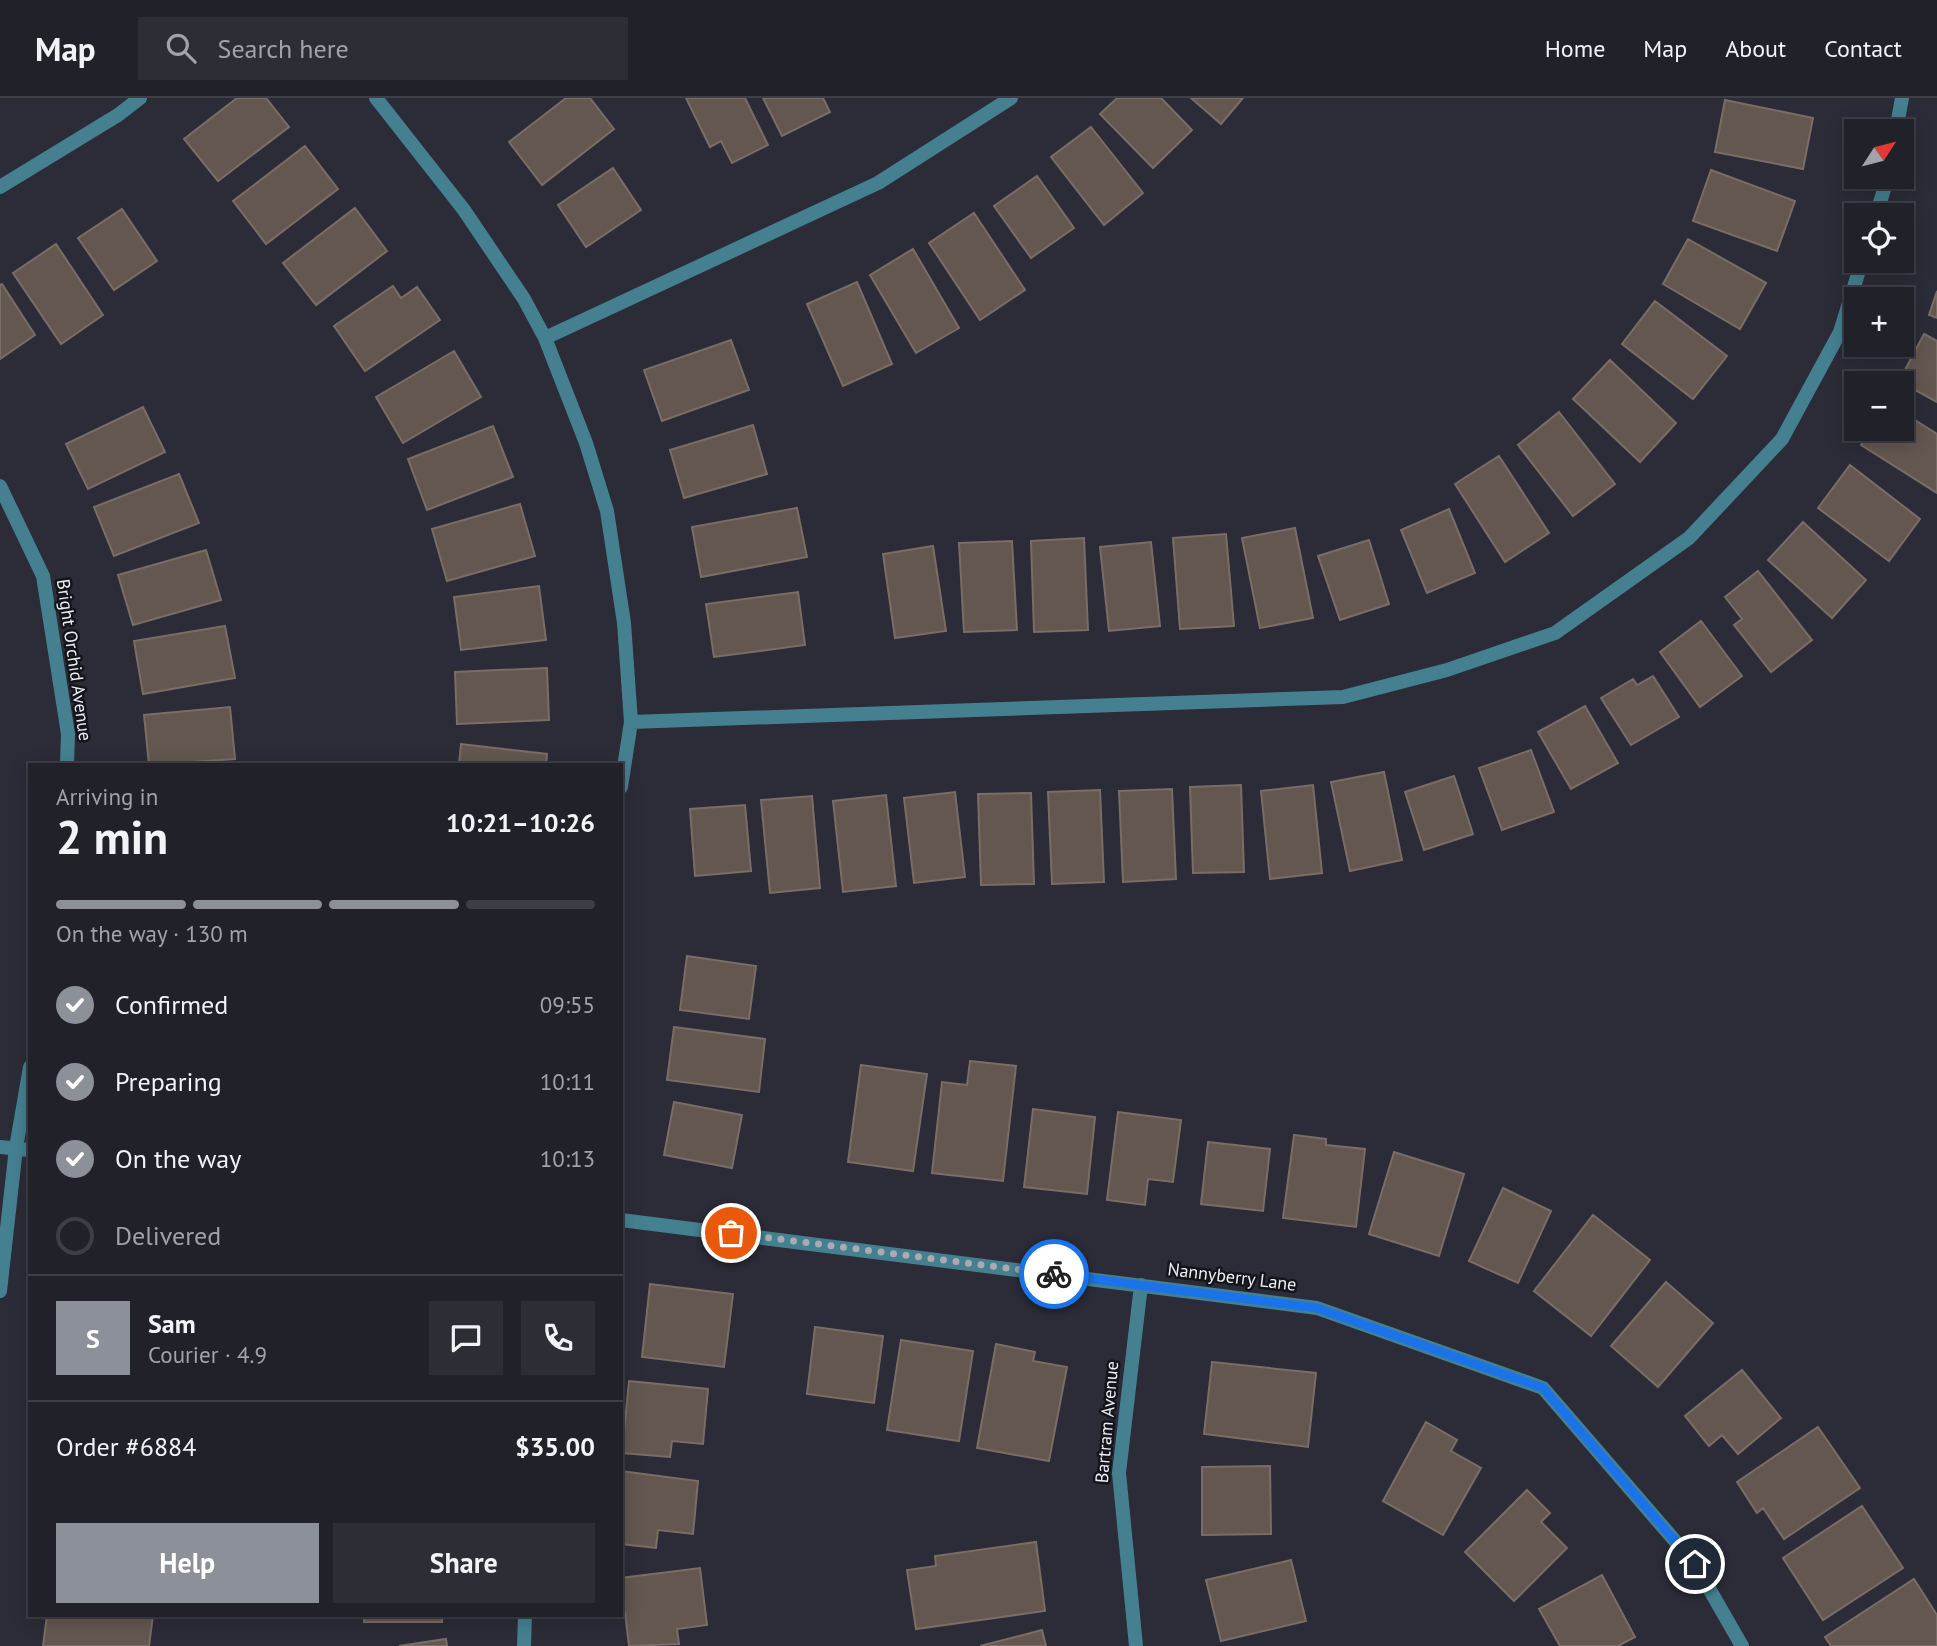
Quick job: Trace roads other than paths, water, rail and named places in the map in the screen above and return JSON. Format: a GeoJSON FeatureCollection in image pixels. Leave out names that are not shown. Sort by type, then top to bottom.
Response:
{"type":"FeatureCollection","features":[{"type":"Feature","properties":{"kind":"street"},"geometry":{"type":"LineString","coordinates":[[0,187],[118,116],[140,98]]}},
{"type":"Feature","properties":{"kind":"street"},"geometry":{"type":"LineString","coordinates":[[376,98],[464,210],[524,299],[545,338],[586,443],[607,511],[624,623],[631,722],[623,774]]}},
{"type":"Feature","properties":{"kind":"street"},"geometry":{"type":"LineString","coordinates":[[545,338],[878,183],[1012,98]]}},
{"type":"Feature","properties":{"kind":"street"},"geometry":{"type":"LineString","coordinates":[[1898,119],[1902,98]]}},
{"type":"Feature","properties":{"kind":"street"},"geometry":{"type":"LineString","coordinates":[[631,722],[1343,697],[1447,670],[1555,633],[1689,538],[1782,439],[1840,332],[1858,273]]}},
{"type":"Feature","properties":{"kind":"street","name":"Bright Orchid Avenue"},"geometry":{"type":"LineString","coordinates":[[0,486],[43,576],[68,734],[67,763]]}},
{"type":"Feature","properties":{"kind":"street"},"geometry":{"type":"LineString","coordinates":[[0,1291],[23,1149],[28,1090]]}},
{"type":"Feature","properties":{"kind":"street"},"geometry":{"type":"LineString","coordinates":[[0,1147],[23,1149]]}},
{"type":"Feature","properties":{"kind":"street","name":"Nannyberry Lane"},"geometry":{"type":"LineString","coordinates":[[623,1220],[1317,1308],[1543,1388],[1695,1564],[1742,1646]]}},
{"type":"Feature","properties":{"kind":"street","name":"Bartram Avenue"},"geometry":{"type":"LineString","coordinates":[[1136,1646],[1119,1473],[1140,1285]]}},
{"type":"Feature","properties":{"kind":"street"},"geometry":{"type":"LineString","coordinates":[[524,1646],[525,1617]]}}]}
